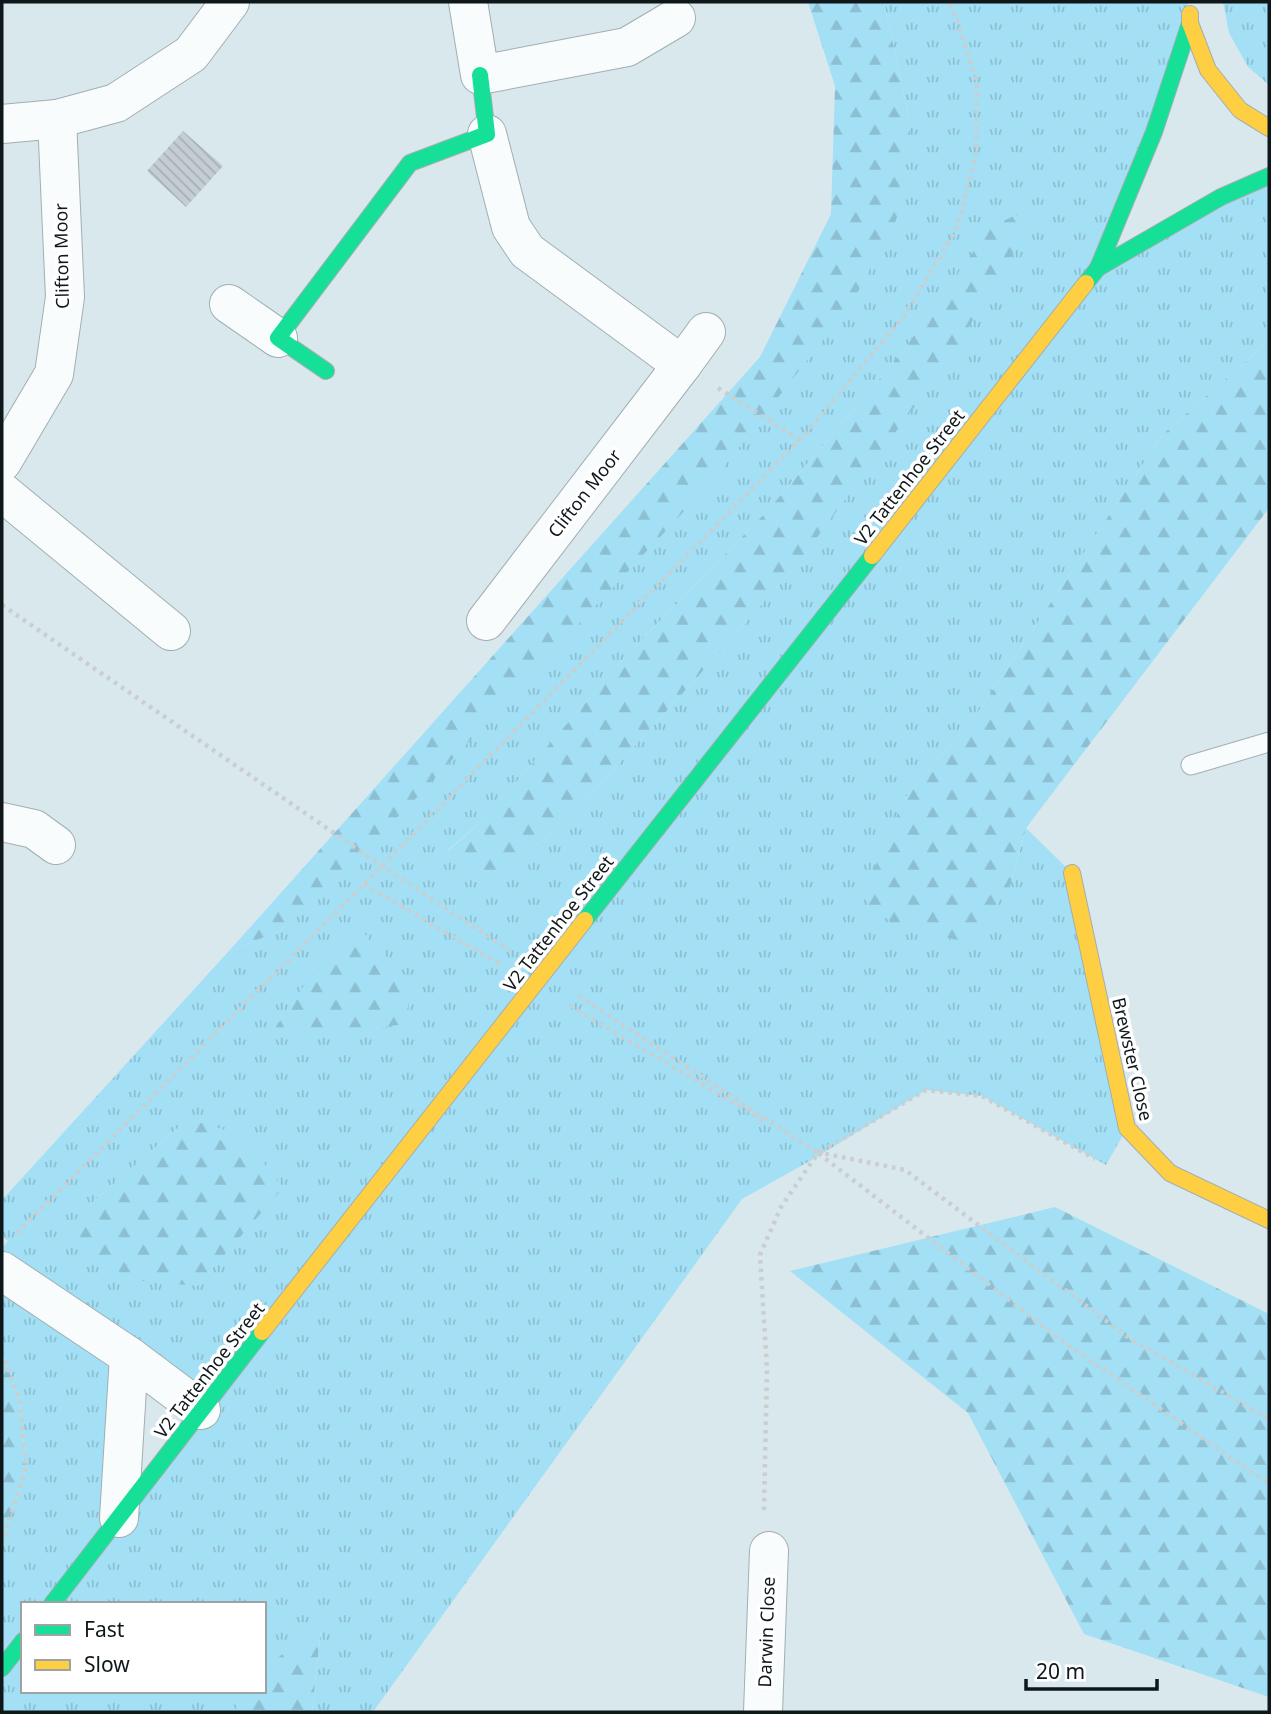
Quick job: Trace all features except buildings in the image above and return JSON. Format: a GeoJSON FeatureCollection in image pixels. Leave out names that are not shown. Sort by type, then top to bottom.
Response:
{"type":"FeatureCollection","features":[{"type":"Feature","properties":{"kind":"street"},"geometry":{"type":"LineString","coordinates":[[2,124],[57,119],[116,103],[191,54],[230,2]]}},
{"type":"Feature","properties":{"kind":"street"},"geometry":{"type":"LineString","coordinates":[[468,2],[487,134],[512,227],[527,251],[682,365]]}},
{"type":"Feature","properties":{"kind":"street"},"geometry":{"type":"LineString","coordinates":[[1189,2],[1190,23],[1209,70],[1240,110],[1269,128]]}},
{"type":"Feature","properties":{"kind":"street"},"geometry":{"type":"LineString","coordinates":[[480,75],[627,47],[676,18]]}},
{"type":"Feature","properties":{"kind":"street","name":"V2 Tattenhoe Street"},"geometry":{"type":"LineString","coordinates":[[54,1602],[201,1410],[1098,268],[1154,132],[1190,23]]}},
{"type":"Feature","properties":{"kind":"street","name":"Clifton Moor"},"geometry":{"type":"LineString","coordinates":[[2,462],[54,374],[65,297],[57,119]]}},
{"type":"Feature","properties":{"kind":"street"},"geometry":{"type":"LineString","coordinates":[[278,338],[410,163],[487,134]]}},
{"type":"Feature","properties":{"kind":"street","name":"V2 Tattenhoe Street"},"geometry":{"type":"LineString","coordinates":[[1098,268],[1221,197],[1269,176]]}},
{"type":"Feature","properties":{"kind":"street"},"geometry":{"type":"LineString","coordinates":[[229,304],[326,371]]}},
{"type":"Feature","properties":{"kind":"street","name":"Clifton Moor"},"geometry":{"type":"LineString","coordinates":[[486,621],[706,332]]}},
{"type":"Feature","properties":{"kind":"street"},"geometry":{"type":"LineString","coordinates":[[2,492],[171,631]]}},
{"type":"Feature","properties":{"kind":"street"},"geometry":{"type":"LineString","coordinates":[[2,822],[34,829],[56,845]]}},
{"type":"Feature","properties":{"kind":"street","name":"Brewster Close"},"geometry":{"type":"LineString","coordinates":[[1072,873],[1127,1128],[1170,1173],[1269,1220]]}},
{"type":"Feature","properties":{"kind":"street"},"geometry":{"type":"LineString","coordinates":[[5,1256],[201,1410]]}},
{"type":"Feature","properties":{"kind":"street"},"geometry":{"type":"LineString","coordinates":[[119,1518],[129,1356]]}},
{"type":"Feature","properties":{"kind":"street","name":"Darwin Close"},"geometry":{"type":"LineString","coordinates":[[763,1712],[769,1552]]}},
{"type":"Feature","properties":{"kind":"street"},"geometry":{"type":"LineString","coordinates":[[2,1668],[21,1644]]}},
{"type":"Feature","properties":{"kind":"lane"},"geometry":{"type":"LineString","coordinates":[[1191,765],[1269,741]]}},
{"type":"Feature","properties":{"kind":"path"},"geometry":{"type":"LineString","coordinates":[[5,1256],[382,866],[800,440],[904,316],[957,228],[976,153],[977,82],[949,2]]}},
{"type":"Feature","properties":{"kind":"path"},"geometry":{"type":"LineString","coordinates":[[682,365],[800,440]]}},
{"type":"Feature","properties":{"kind":"path"},"geometry":{"type":"LineString","coordinates":[[2,605],[382,866],[520,957]]}},
{"type":"Feature","properties":{"kind":"path"},"geometry":{"type":"LineString","coordinates":[[365,884],[508,969]]}},
{"type":"Feature","properties":{"kind":"path"},"geometry":{"type":"LineString","coordinates":[[577,995],[818,1153],[1061,1340],[1269,1484]]}},
{"type":"Feature","properties":{"kind":"path"},"geometry":{"type":"LineString","coordinates":[[567,1004],[818,1153],[905,1170],[1129,1338],[1269,1419]]}},
{"type":"Feature","properties":{"kind":"path"},"geometry":{"type":"LineString","coordinates":[[769,1552],[764,1515],[768,1369],[760,1255],[781,1207],[818,1153],[926,1090],[982,1096],[1106,1165]]}},
{"type":"Feature","properties":{"kind":"path"},"geometry":{"type":"LineString","coordinates":[[2,1353],[20,1401],[26,1468],[2,1544]]}},
{"type":"Feature","properties":{"kind":"green space"},"geometry":{"type":"Polygon","coordinates":[[[808,2],[884,2],[911,127],[898,215],[852,303],[715,478],[408,807],[283,929],[228,952],[760,357],[831,214],[835,86],[808,2]]]}},
{"type":"Feature","properties":{"kind":"green space"},"geometry":{"type":"Polygon","coordinates":[[[884,2],[1189,2],[1099,267],[1269,176],[1269,341],[1163,434],[976,715],[904,799],[1010,887],[1026,828],[1072,873],[1127,1128],[1106,1165],[982,1096],[926,1090],[742,1199],[373,1712],[312,1712],[321,1629],[266,1666],[266,1602],[21,1602],[21,1693],[246,1693],[234,1712],[2,1712],[2,1544],[26,1468],[20,1401],[2,1353],[2,1248],[8,1241],[2,1236],[2,1200],[228,952],[283,929],[715,478],[911,127],[884,2]],[[992,226],[903,351],[769,509],[627,655],[483,820],[447,851],[478,883],[558,830],[798,563],[992,226]],[[188,1119],[92,1203],[62,1234],[197,1286],[282,1187],[188,1119]],[[130,1356],[119,1517],[201,1411],[130,1356]]]}},
{"type":"Feature","properties":{"kind":"green space"},"geometry":{"type":"Polygon","coordinates":[[[1223,2],[1269,2],[1269,85],[1248,67],[1229,33],[1223,2]]]}},
{"type":"Feature","properties":{"kind":"green space"},"geometry":{"type":"Polygon","coordinates":[[[1042,206],[947,363],[798,563],[558,830],[478,883],[447,852],[483,820],[627,655],[769,509],[903,351],[992,225],[1042,206]]]}},
{"type":"Feature","properties":{"kind":"green space"},"geometry":{"type":"Polygon","coordinates":[[[1269,341],[1269,508],[1026,828],[1010,887],[968,942],[895,926],[862,897],[904,799],[976,715],[1163,434],[1269,341]]]}},
{"type":"Feature","properties":{"kind":"green space"},"geometry":{"type":"Polygon","coordinates":[[[363,932],[411,982],[406,1024],[269,1037],[309,978],[363,932]]]}},
{"type":"Feature","properties":{"kind":"green space"},"geometry":{"type":"Polygon","coordinates":[[[188,1119],[242,1135],[283,1188],[197,1286],[132,1280],[61,1234],[92,1203],[188,1119]]]}},
{"type":"Feature","properties":{"kind":"green space"},"geometry":{"type":"Polygon","coordinates":[[[1055,1207],[1269,1314],[1269,1697],[1084,1634],[968,1413],[790,1271],[1055,1207]]]}},
{"type":"Feature","properties":{"kind":"green space"},"geometry":{"type":"Polygon","coordinates":[[[2,1353],[20,1401],[26,1468],[2,1544],[2,1353]]]}},
{"type":"Feature","properties":{"kind":"green space"},"geometry":{"type":"Polygon","coordinates":[[[321,1628],[312,1712],[234,1712],[246,1693],[266,1693],[266,1666],[321,1628]]]}},
{"type":"Feature","properties":{"kind":"traffic: fast"},"geometry":{"type":"LineString","coordinates":[[1086,283],[1098,268],[1154,132],[1190,23]]}},
{"type":"Feature","properties":{"kind":"traffic: fast"},"geometry":{"type":"LineString","coordinates":[[326,371],[278,338],[410,163],[487,134],[480,75]]}},
{"type":"Feature","properties":{"kind":"traffic: fast"},"geometry":{"type":"LineString","coordinates":[[1098,268],[1221,197],[1269,176]]}},
{"type":"Feature","properties":{"kind":"traffic: fast"},"geometry":{"type":"LineString","coordinates":[[585,920],[872,556]]}},
{"type":"Feature","properties":{"kind":"traffic: fast"},"geometry":{"type":"LineString","coordinates":[[54,1602],[262,1332]]}},
{"type":"Feature","properties":{"kind":"traffic: fast"},"geometry":{"type":"LineString","coordinates":[[2,1668],[21,1644]]}},
{"type":"Feature","properties":{"kind":"traffic: slow"},"geometry":{"type":"LineString","coordinates":[[1190,14],[1190,23],[1208,70],[1240,110],[1269,128]]}},
{"type":"Feature","properties":{"kind":"traffic: slow"},"geometry":{"type":"LineString","coordinates":[[872,556],[1086,283]]}},
{"type":"Feature","properties":{"kind":"traffic: slow"},"geometry":{"type":"LineString","coordinates":[[1072,873],[1127,1128],[1170,1173],[1269,1220]]}},
{"type":"Feature","properties":{"kind":"traffic: slow"},"geometry":{"type":"LineString","coordinates":[[498,1031],[585,920]]}},
{"type":"Feature","properties":{"kind":"traffic: slow"},"geometry":{"type":"LineString","coordinates":[[262,1332],[498,1031]]}}]}
